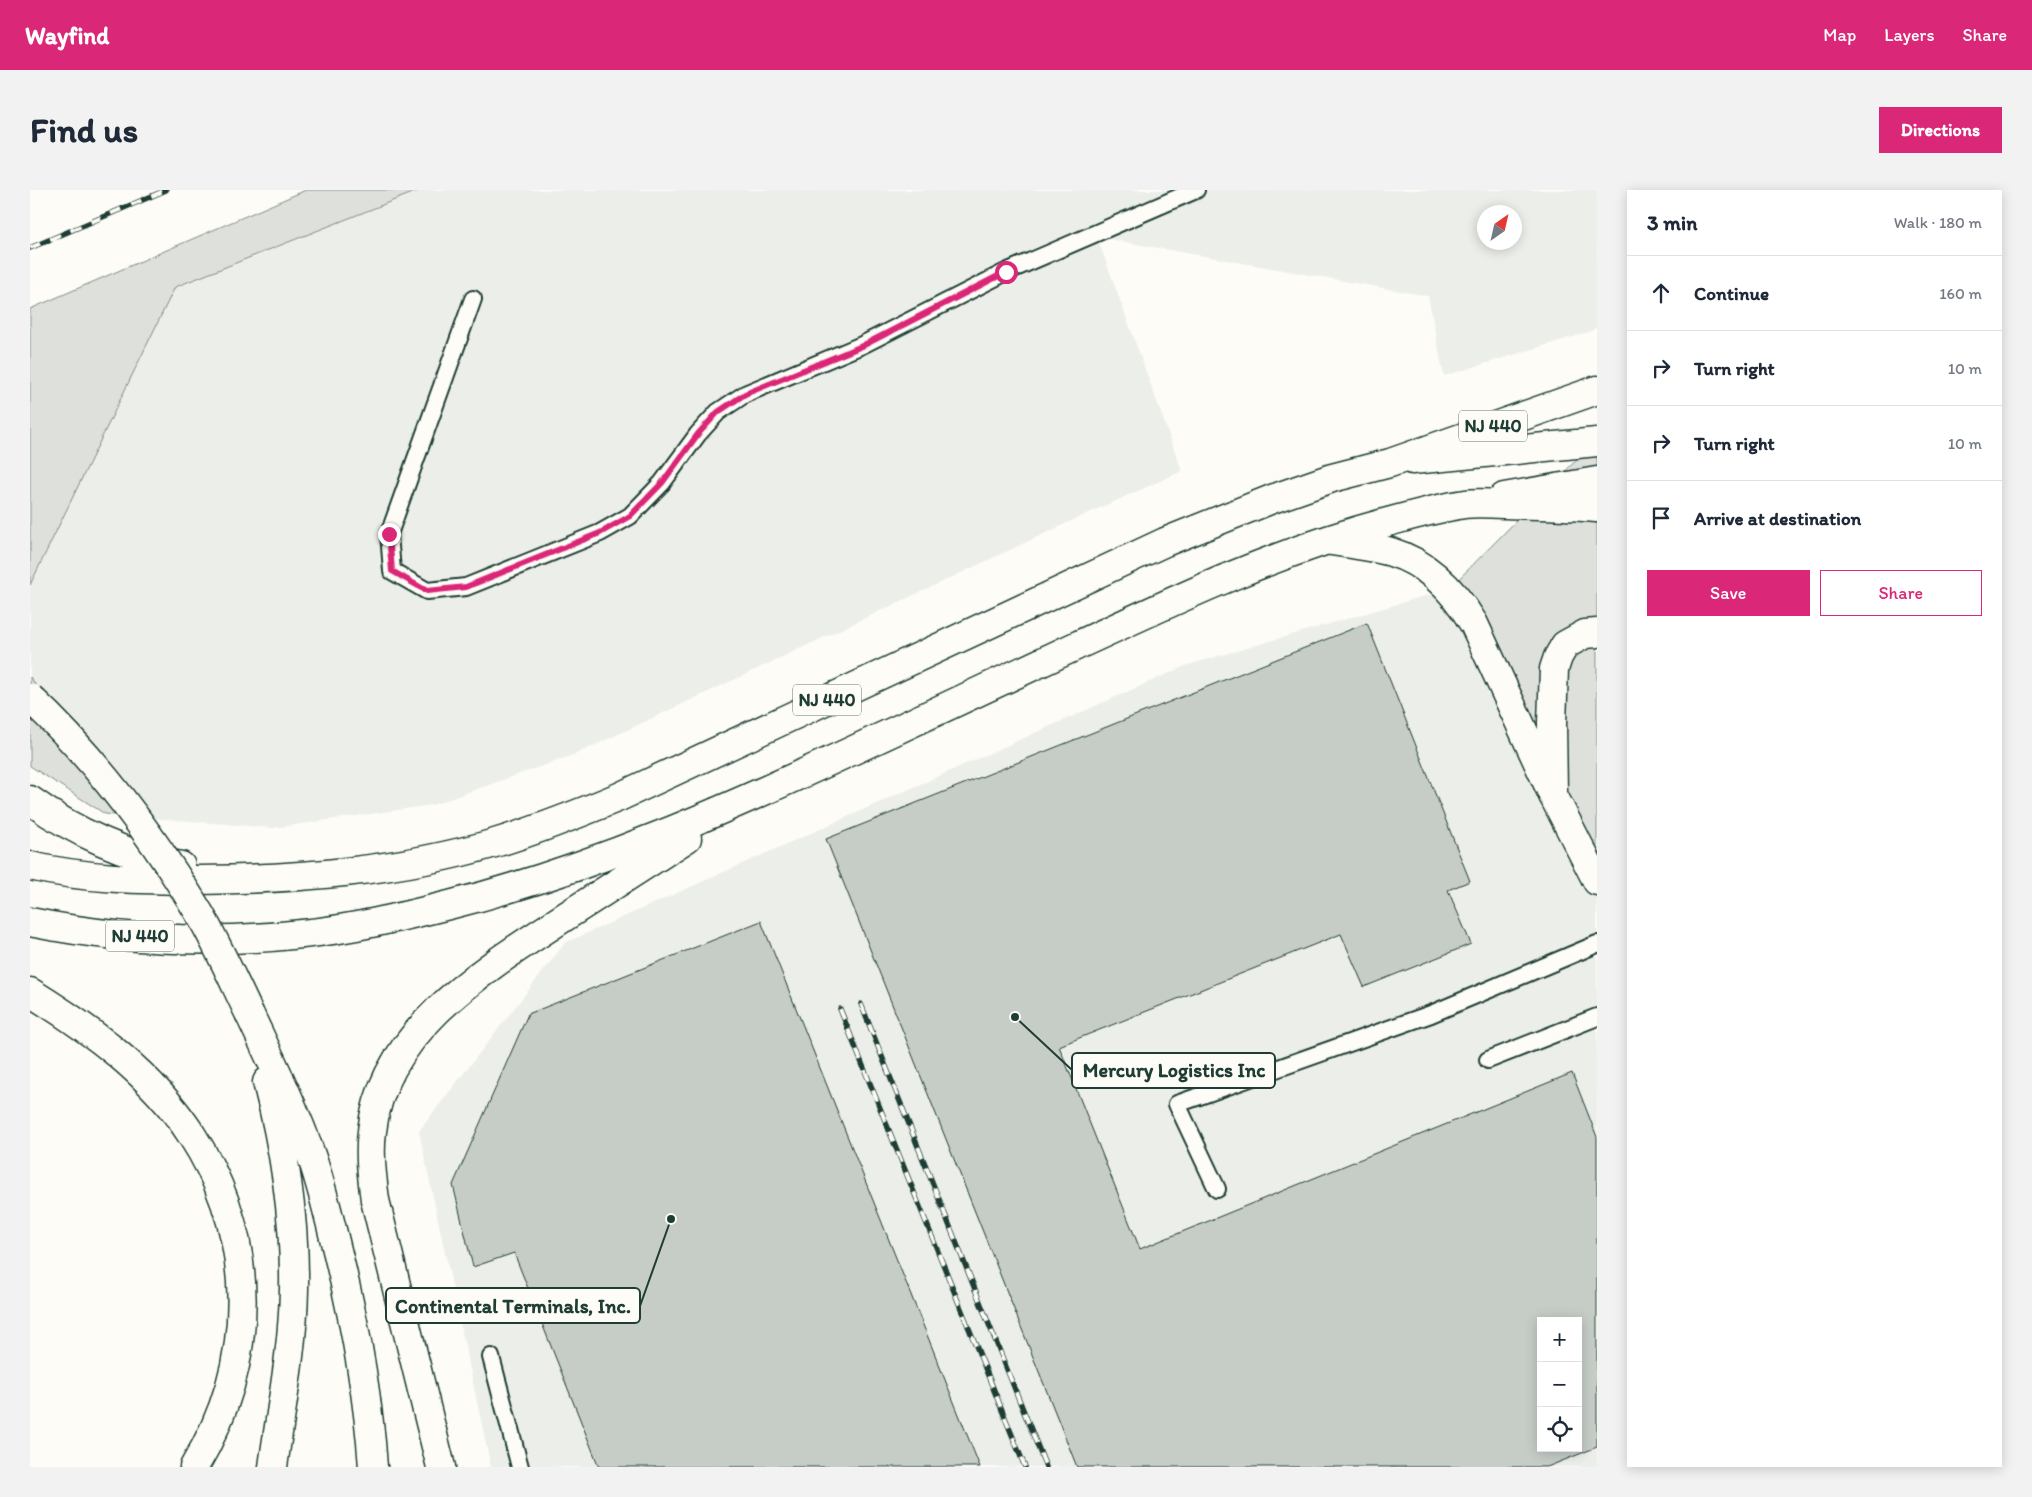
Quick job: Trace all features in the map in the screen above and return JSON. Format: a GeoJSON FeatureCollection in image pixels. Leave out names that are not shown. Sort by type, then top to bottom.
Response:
{"type":"FeatureCollection","features":[{"type":"Feature","properties":{"kind":"main road","name":"NJ 440"},"geometry":{"type":"LineString","coordinates":[[30,866],[54,872],[137,880],[249,880],[325,874],[429,858],[494,843],[556,823],[619,797],[1165,542],[1272,499],[1332,478],[1390,463],[1597,390]]}},
{"type":"Feature","properties":{"kind":"main road"},"geometry":{"type":"LineString","coordinates":[[1390,463],[1597,442]]}},
{"type":"Feature","properties":{"kind":"main road"},"geometry":{"type":"LineString","coordinates":[[1468,504],[1597,481]]}},
{"type":"Feature","properties":{"kind":"main road","name":"NJ 440"},"geometry":{"type":"LineString","coordinates":[[30,922],[118,935],[185,939],[251,939],[306,934],[359,925],[508,890],[599,859],[744,801],[1188,594],[1239,572],[1327,540],[1404,518],[1468,504],[1597,508]]}},
{"type":"Feature","properties":{"kind":"main road"},"geometry":{"type":"LineString","coordinates":[[1327,540],[1391,552],[1409,559],[1428,570],[1462,604],[1474,624],[1554,795],[1597,881]]}},
{"type":"Feature","properties":{"kind":"main road"},"geometry":{"type":"LineString","coordinates":[[1554,795],[1552,724],[1554,669],[1558,656],[1565,644],[1585,634],[1597,633]]}},
{"type":"Feature","properties":{"kind":"main road"},"geometry":{"type":"LineString","coordinates":[[30,698],[72,741],[141,826],[202,918],[294,1110],[313,1159],[344,1277],[360,1360],[373,1467]]}},
{"type":"Feature","properties":{"kind":"main road"},"geometry":{"type":"LineString","coordinates":[[30,800],[71,825],[142,856],[178,866],[249,880]]}},
{"type":"Feature","properties":{"kind":"main road"},"geometry":{"type":"LineString","coordinates":[[441,1467],[374,1200],[371,1164],[372,1131],[380,1099],[394,1066],[414,1035],[441,1006],[470,982],[518,947],[744,801]]}},
{"type":"Feature","properties":{"kind":"main road"},"geometry":{"type":"LineString","coordinates":[[30,992],[96,1036],[130,1065],[162,1097],[191,1133],[212,1170],[227,1207],[238,1248],[242,1289],[241,1331],[234,1373],[222,1413],[194,1467]]}},
{"type":"Feature","properties":{"kind":"main road"},"geometry":{"type":"LineString","coordinates":[[250,1015],[285,1159],[291,1200],[294,1245],[291,1337],[273,1467]]}},
{"type":"Feature","properties":{"kind":"lane"},"geometry":{"type":"LineString","coordinates":[[473,298],[389,534],[392,571],[427,591],[466,587],[600,533],[630,516],[662,483],[698,434],[718,412],[745,394],[862,346],[1006,272],[1196,190]]}},
{"type":"Feature","properties":{"kind":"lane"},"geometry":{"type":"LineString","coordinates":[[1217,1189],[1177,1104],[1431,1014],[1597,944]]}},
{"type":"Feature","properties":{"kind":"lane"},"geometry":{"type":"LineString","coordinates":[[1488,1060],[1597,1017]]}},
{"type":"Feature","properties":{"kind":"lane"},"geometry":{"type":"LineString","coordinates":[[491,1357],[520,1467]]}},
{"type":"Feature","properties":{"kind":"shaded area"},"geometry":{"type":"Polygon","coordinates":[[[306,190],[420,190],[175,287],[30,585],[30,309],[306,190]]]}},
{"type":"Feature","properties":{"kind":"shaded area"},"geometry":{"type":"Polygon","coordinates":[[[420,190],[1597,190],[1597,327],[1589,332],[1444,376],[1428,296],[1097,237],[1182,471],[1082,516],[576,754],[432,805],[273,828],[127,816],[30,677],[30,585],[175,287],[420,190]]]}},
{"type":"Feature","properties":{"kind":"shaded area"},"geometry":{"type":"Polygon","coordinates":[[[1597,439],[1597,884],[1447,591],[1597,439]]]}},
{"type":"Feature","properties":{"kind":"shaded area"},"geometry":{"type":"Polygon","coordinates":[[[1442,591],[1597,884],[1597,1467],[491,1467],[419,1131],[565,943],[1185,666],[1442,591]]]}},
{"type":"Feature","properties":{"kind":"shaded area"},"geometry":{"type":"Polygon","coordinates":[[[30,677],[127,816],[105,814],[30,766],[30,677]]]}},
{"type":"Feature","properties":{"kind":"building"},"geometry":{"type":"Polygon","coordinates":[[[1367,623],[1470,881],[1448,890],[1471,944],[1364,987],[1341,934],[1059,1046],[1140,1249],[1572,1073],[1597,1137],[1597,1447],[1547,1467],[1077,1467],[826,839],[1367,623]]]}},
{"type":"Feature","properties":{"kind":"building"},"geometry":{"type":"Polygon","coordinates":[[[761,921],[980,1467],[599,1467],[514,1253],[473,1267],[453,1185],[528,1014],[761,921]]]}},
{"type":"Feature","properties":{"kind":"railway"},"geometry":{"type":"LineString","coordinates":[[30,248],[166,190]]}},
{"type":"Feature","properties":{"kind":"railway"},"geometry":{"type":"LineString","coordinates":[[861,1004],[1046,1467]]}},
{"type":"Feature","properties":{"kind":"railway"},"geometry":{"type":"LineString","coordinates":[[840,1009],[1025,1467]]}},
{"type":"Feature","properties":{"kind":"place","name":"Mercury Logistics Inc"},"geometry":{"type":"Point","coordinates":[1015,1017]}},
{"type":"Feature","properties":{"kind":"place","name":"Continental Terminals, Inc."},"geometry":{"type":"Point","coordinates":[671,1219]}},
{"type":"Feature","properties":{"kind":"route"},"geometry":{"type":"LineString","coordinates":[[389,534],[392,571],[427,591],[466,587],[600,533],[630,516],[662,483],[698,434],[718,412],[745,394],[862,346],[1006,272]]}}]}
